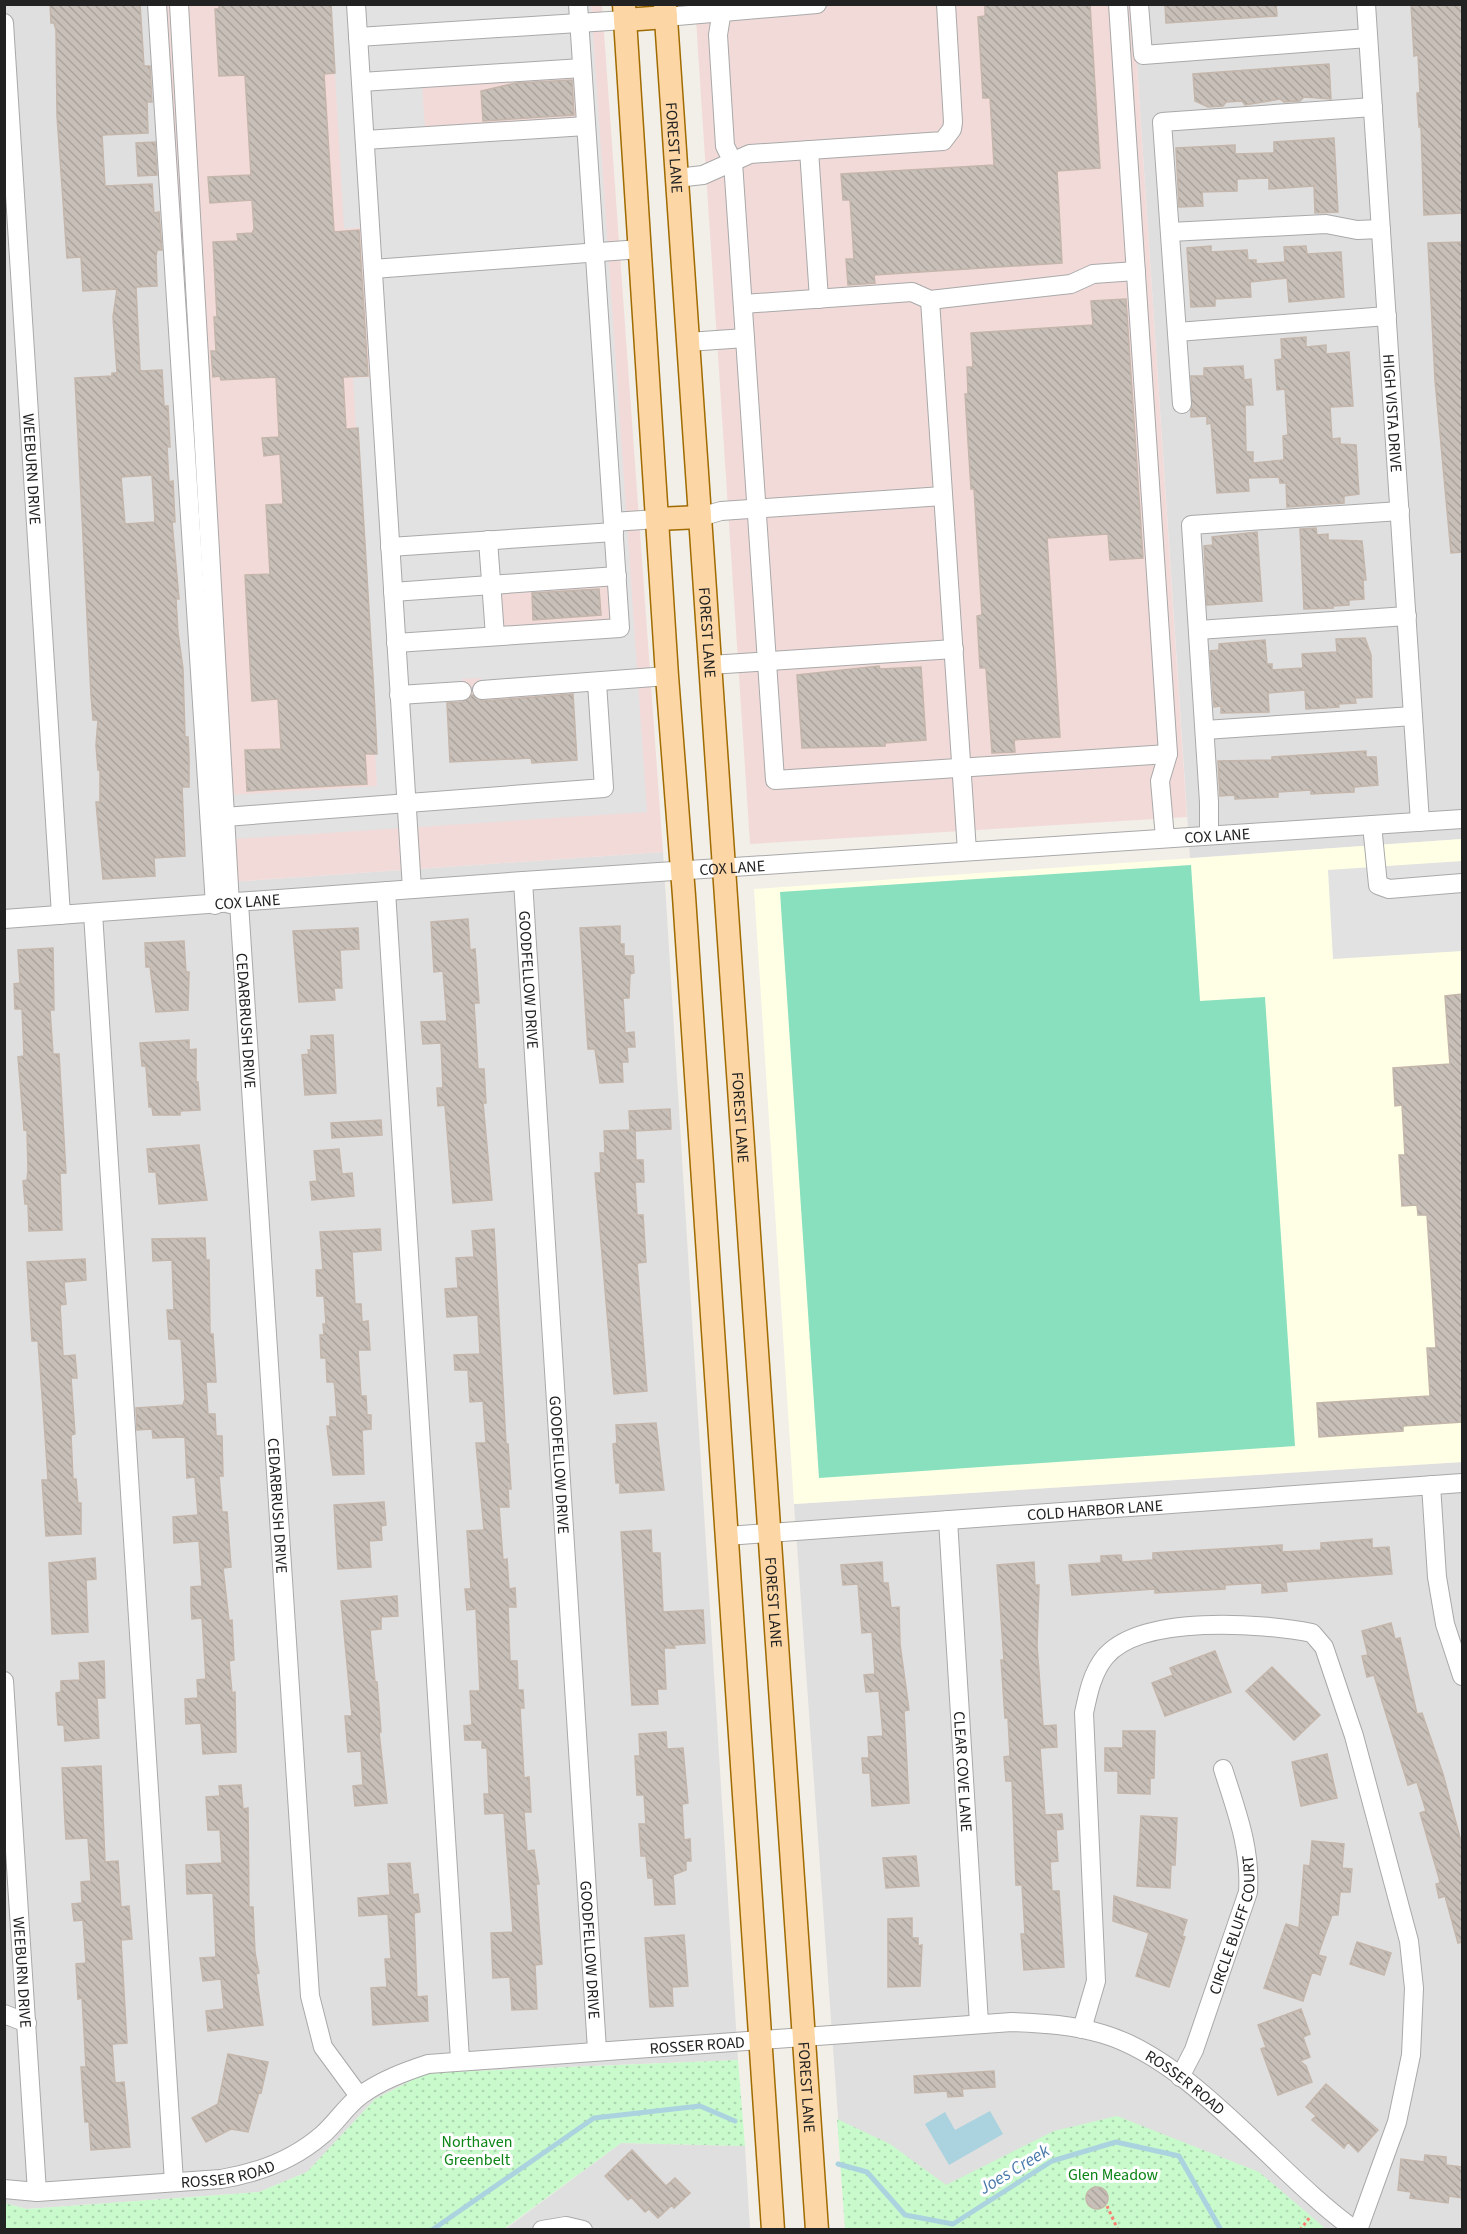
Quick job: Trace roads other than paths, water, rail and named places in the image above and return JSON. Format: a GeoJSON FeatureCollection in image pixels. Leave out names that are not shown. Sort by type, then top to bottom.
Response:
{"type":"FeatureCollection","features":[{"type":"Feature","properties":{"kind":"main road"},"geometry":{"type":"LineString","coordinates":[[666,11],[625,12],[667,676],[683,871],[773,2229]]}},
{"type":"Feature","properties":{"kind":"main road","name":"FOREST LANE"},"geometry":{"type":"LineString","coordinates":[[666,11],[817,2229]]}},
{"type":"Feature","properties":{"kind":"main road"},"geometry":{"type":"LineString","coordinates":[[657,519],[700,517]]}},
{"type":"Feature","properties":{"kind":"street"},"geometry":{"type":"LineString","coordinates":[[157,4],[228,904]]}},
{"type":"Feature","properties":{"kind":"street"},"geometry":{"type":"LineString","coordinates":[[179,4],[228,904]]}},
{"type":"Feature","properties":{"kind":"street"},"geometry":{"type":"LineString","coordinates":[[356,4],[412,889]]}},
{"type":"Feature","properties":{"kind":"street"},"geometry":{"type":"LineString","coordinates":[[666,11],[817,4]]}},
{"type":"Feature","properties":{"kind":"street"},"geometry":{"type":"LineString","coordinates":[[677,178],[703,175],[750,154],[943,141],[948,136],[953,122],[946,4]]}},
{"type":"Feature","properties":{"kind":"street"},"geometry":{"type":"LineString","coordinates":[[1118,4],[1168,754],[1160,781],[1165,838]]}},
{"type":"Feature","properties":{"kind":"street"},"geometry":{"type":"LineString","coordinates":[[1139,4],[1143,55],[1368,38]]}},
{"type":"Feature","properties":{"kind":"street","name":"HIGH VISTA DRIVE"},"geometry":{"type":"LineString","coordinates":[[1366,4],[1420,822]]}},
{"type":"Feature","properties":{"kind":"street"},"geometry":{"type":"LineString","coordinates":[[722,8],[718,35],[725,146],[733,162],[775,780],[1168,754]]}},
{"type":"Feature","properties":{"kind":"street"},"geometry":{"type":"LineString","coordinates":[[358,37],[579,14],[625,12]]}},
{"type":"Feature","properties":{"kind":"street"},"geometry":{"type":"LineString","coordinates":[[396,643],[620,628],[579,14]]}},
{"type":"Feature","properties":{"kind":"street","name":"WEEBURN DRIVE"},"geometry":{"type":"LineString","coordinates":[[4,23],[60,915]]}},
{"type":"Feature","properties":{"kind":"street"},"geometry":{"type":"LineString","coordinates":[[361,82],[582,68]]}},
{"type":"Feature","properties":{"kind":"street"},"geometry":{"type":"LineString","coordinates":[[1182,404],[1162,122],[1373,107]]}},
{"type":"Feature","properties":{"kind":"street"},"geometry":{"type":"LineString","coordinates":[[364,140],[586,126]]}},
{"type":"Feature","properties":{"kind":"street"},"geometry":{"type":"LineString","coordinates":[[809,150],[819,299]]}},
{"type":"Feature","properties":{"kind":"street"},"geometry":{"type":"LineString","coordinates":[[1170,232],[1326,224],[1357,230],[1381,229]]}},
{"type":"Feature","properties":{"kind":"street"},"geometry":{"type":"LineString","coordinates":[[373,269],[640,249]]}},
{"type":"Feature","properties":{"kind":"street"},"geometry":{"type":"LineString","coordinates":[[743,304],[912,292],[930,300],[1071,284],[1093,274],[1136,271]]}},
{"type":"Feature","properties":{"kind":"street"},"geometry":{"type":"LineString","coordinates":[[930,300],[967,851]]}},
{"type":"Feature","properties":{"kind":"street"},"geometry":{"type":"LineString","coordinates":[[1177,332],[1387,316]]}},
{"type":"Feature","properties":{"kind":"street"},"geometry":{"type":"LineString","coordinates":[[688,342],[745,338]]}},
{"type":"Feature","properties":{"kind":"street"},"geometry":{"type":"LineString","coordinates":[[700,517],[721,511],[943,496]]}},
{"type":"Feature","properties":{"kind":"street"},"geometry":{"type":"LineString","coordinates":[[1209,835],[1191,525],[1400,511]]}},
{"type":"Feature","properties":{"kind":"street"},"geometry":{"type":"LineString","coordinates":[[390,547],[614,527],[657,519]]}},
{"type":"Feature","properties":{"kind":"street"},"geometry":{"type":"LineString","coordinates":[[488,540],[495,636]]}},
{"type":"Feature","properties":{"kind":"street"},"geometry":{"type":"LineString","coordinates":[[393,592],[617,576]]}},
{"type":"Feature","properties":{"kind":"street"},"geometry":{"type":"LineString","coordinates":[[1198,630],[1407,616]]}},
{"type":"Feature","properties":{"kind":"street"},"geometry":{"type":"LineString","coordinates":[[710,665],[954,649]]}},
{"type":"Feature","properties":{"kind":"street"},"geometry":{"type":"LineString","coordinates":[[482,690],[667,676]]}},
{"type":"Feature","properties":{"kind":"street"},"geometry":{"type":"LineString","coordinates":[[225,817],[604,788],[597,683]]}},
{"type":"Feature","properties":{"kind":"street"},"geometry":{"type":"LineString","coordinates":[[399,695],[462,691]]}},
{"type":"Feature","properties":{"kind":"street"},"geometry":{"type":"LineString","coordinates":[[1204,730],[1413,717]]}},
{"type":"Feature","properties":{"kind":"street","name":"COX LANE"},"geometry":{"type":"LineString","coordinates":[[4,919],[228,904],[523,880],[1462,819]]}},
{"type":"Feature","properties":{"kind":"street"},"geometry":{"type":"LineString","coordinates":[[1372,825],[1378,885],[1389,889],[1462,883]]}},
{"type":"Feature","properties":{"kind":"street","name":"GOODFELLOW DRIVE"},"geometry":{"type":"LineString","coordinates":[[523,880],[597,2050]]}},
{"type":"Feature","properties":{"kind":"street"},"geometry":{"type":"LineString","coordinates":[[386,891],[460,2059]]}},
{"type":"Feature","properties":{"kind":"street","name":"CEDARBRUSH DRIVE"},"geometry":{"type":"LineString","coordinates":[[228,904],[310,1996],[323,2047],[359,2096]]}},
{"type":"Feature","properties":{"kind":"street"},"geometry":{"type":"LineString","coordinates":[[93,913],[174,2182]]}},
{"type":"Feature","properties":{"kind":"street","name":"COLD HARBOR LANE"},"geometry":{"type":"LineString","coordinates":[[727,1536],[1462,1483]]}},
{"type":"Feature","properties":{"kind":"street"},"geometry":{"type":"LineString","coordinates":[[1431,1485],[1437,1577],[1445,1624],[1462,1676]]}},
{"type":"Feature","properties":{"kind":"street","name":"CLEAR COVE LANE"},"geometry":{"type":"LineString","coordinates":[[948,1520],[979,2024]]}},
{"type":"Feature","properties":{"kind":"street"},"geometry":{"type":"LineString","coordinates":[[1082,2029],[1096,1981],[1084,1713],[1091,1681],[1105,1657],[1131,1639],[1170,1628],[1218,1624],[1312,1633],[1324,1647],[1354,1736],[1409,1941],[1414,1988],[1411,2055],[1397,2121],[1357,2229]]}},
{"type":"Feature","properties":{"kind":"street","name":"WEEBURN DRIVE"},"geometry":{"type":"LineString","coordinates":[[4,1681],[37,2192]]}},
{"type":"Feature","properties":{"kind":"street","name":"CIRCLE BLUFF COURT"},"geometry":{"type":"LineString","coordinates":[[1180,2077],[1194,2050],[1248,1892],[1250,1868],[1245,1838],[1222,1769]]}},
{"type":"Feature","properties":{"kind":"street"},"geometry":{"type":"LineString","coordinates":[[4,2014],[27,2023]]}},
{"type":"Feature","properties":{"kind":"street","name":"ROSSER ROAD"},"geometry":{"type":"LineString","coordinates":[[4,2189],[37,2192],[250,2174],[278,2163],[323,2134],[359,2096],[396,2074],[428,2064],[460,2059],[805,2038],[979,2024],[1033,2023],[1082,2029],[1121,2040],[1180,2077],[1321,2204],[1357,2229]]}},
{"type":"Feature","properties":{"kind":"street"},"geometry":{"type":"LineString","coordinates":[[542,2229],[566,2226],[583,2229]]}},
{"type":"Feature","properties":{"kind":"water"},"geometry":{"type":"Polygon","coordinates":[[[990,2111],[1003,2134],[949,2165],[925,2124],[945,2112],[955,2130],[990,2111]]]}},
{"type":"Feature","properties":{"kind":"waterway","name":"Joes Creek"},"geometry":{"type":"LineString","coordinates":[[432,2230],[594,2118],[700,2106],[735,2121]]}},
{"type":"Feature","properties":{"kind":"waterway","name":"Joes Creek"},"geometry":{"type":"LineString","coordinates":[[838,2164],[867,2172],[905,2215],[953,2224],[1052,2161],[1116,2142],[1179,2156],[1221,2230]]}},
{"type":"Feature","properties":{"kind":"park label","name":"Northaven Greenbelt"},"geometry":{"type":"Point","coordinates":[477,2150]}},
{"type":"Feature","properties":{"kind":"park label","name":"Glen Meadow"},"geometry":{"type":"Point","coordinates":[1113,2174]}}]}
